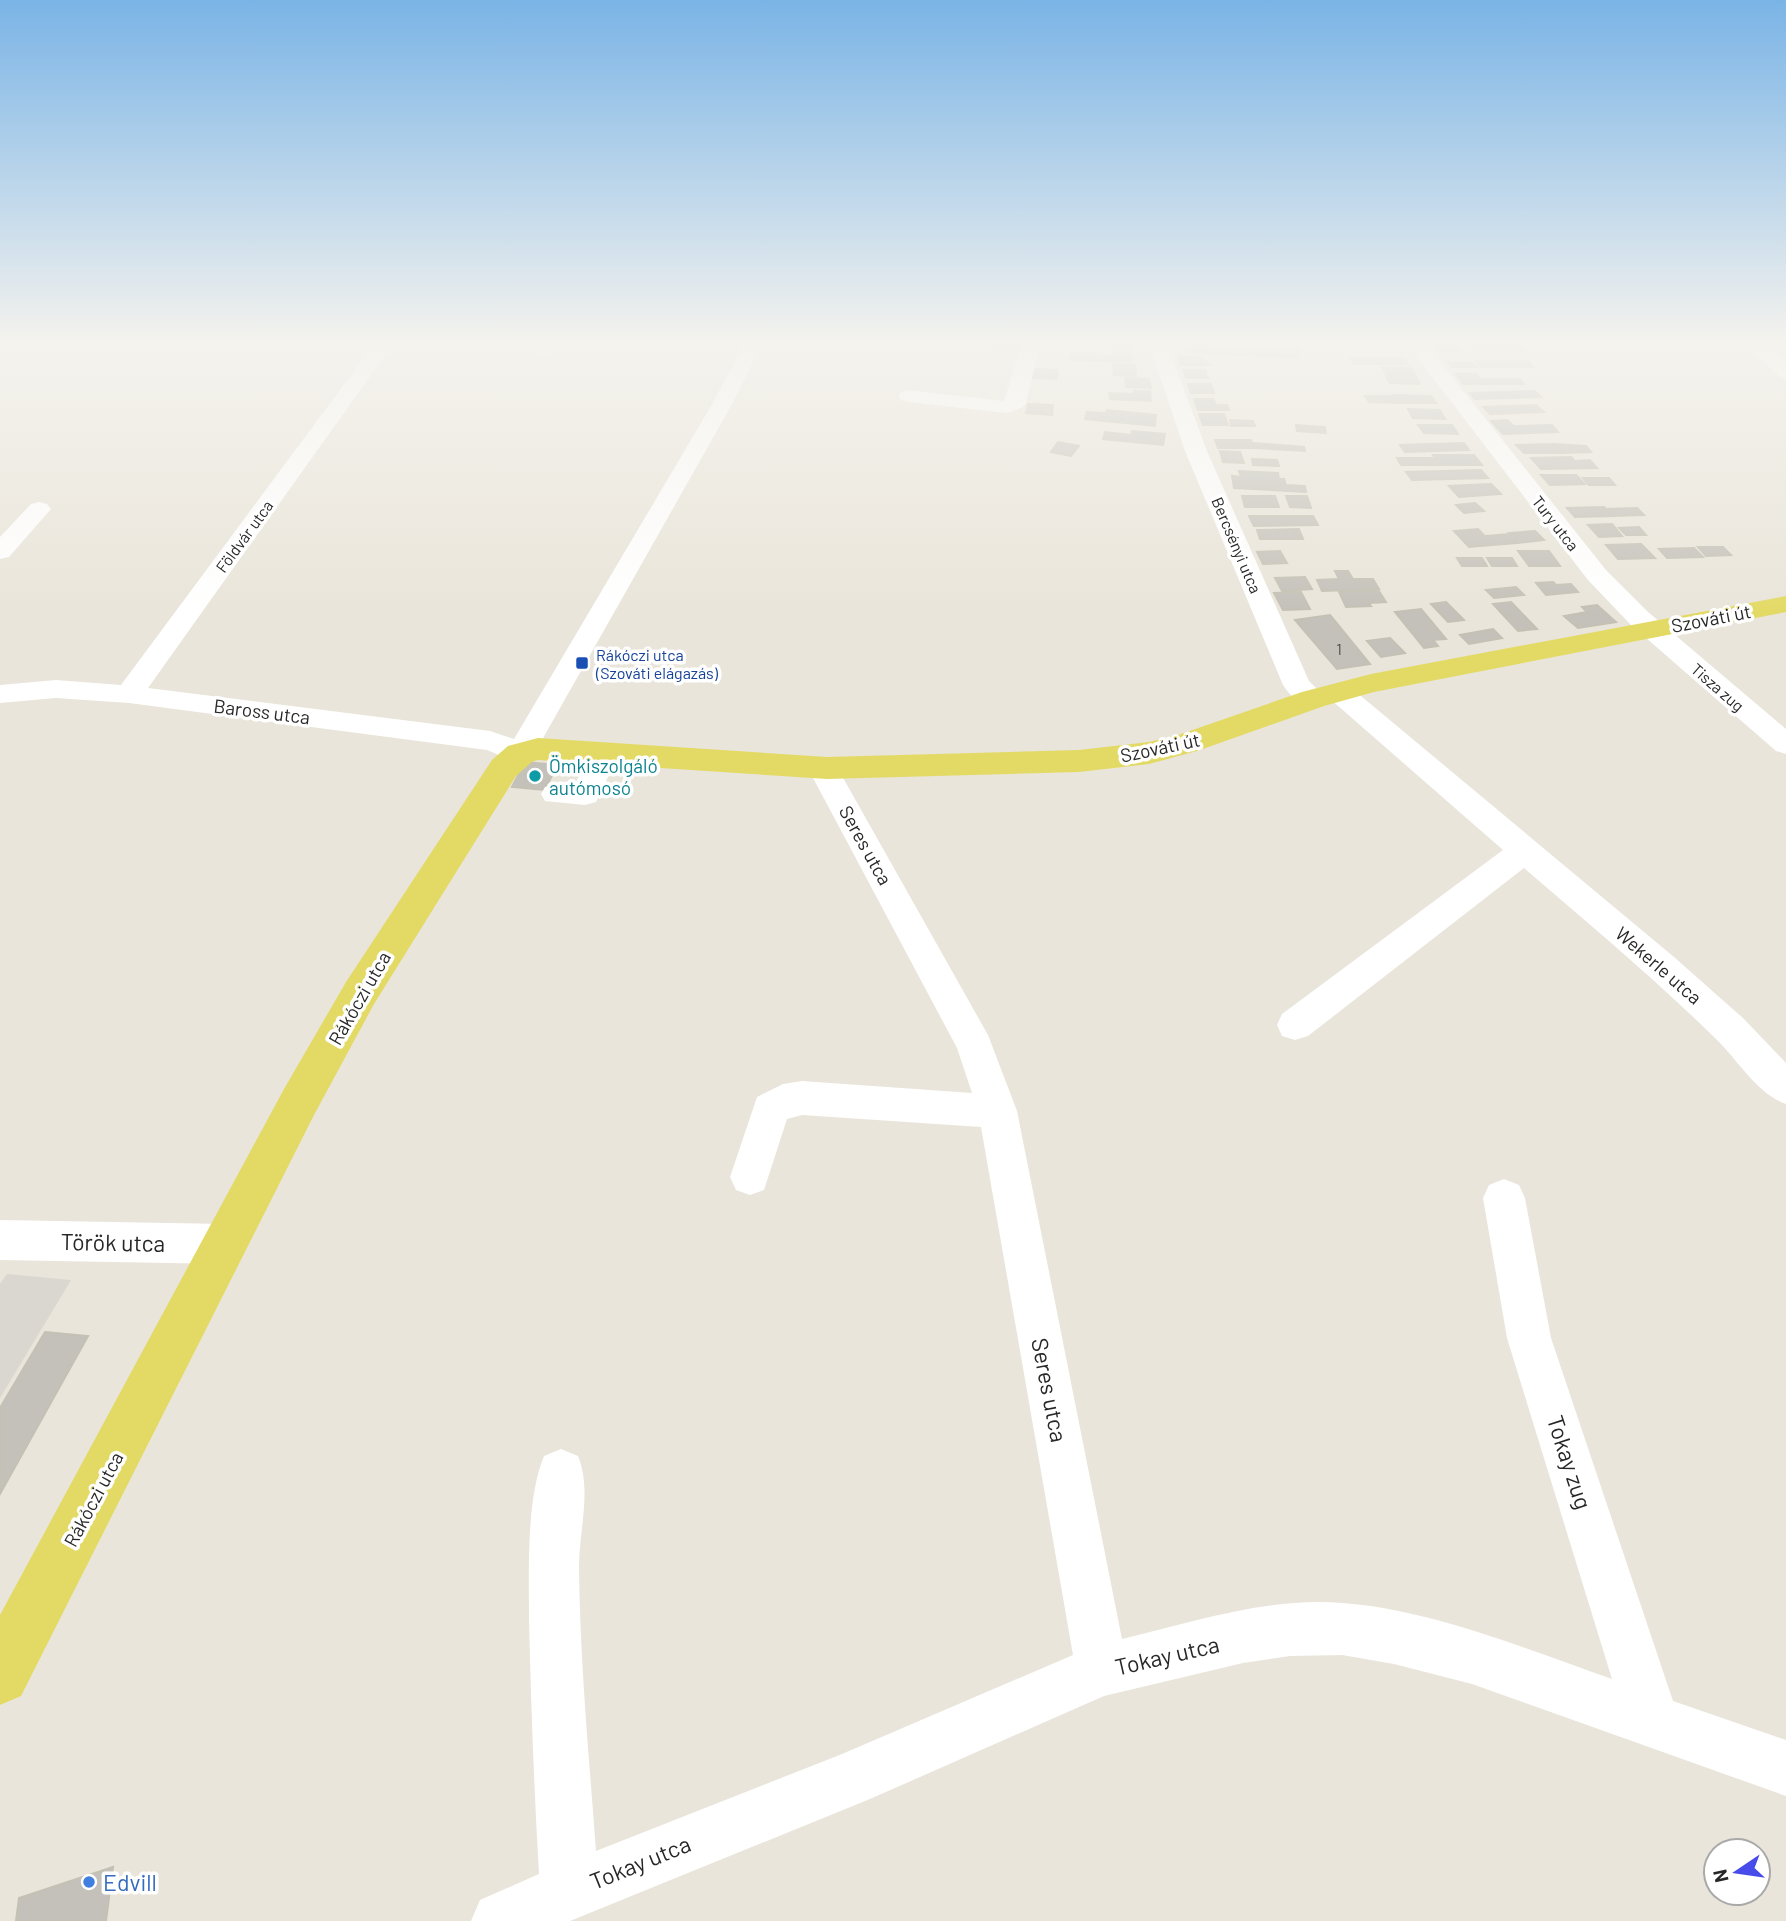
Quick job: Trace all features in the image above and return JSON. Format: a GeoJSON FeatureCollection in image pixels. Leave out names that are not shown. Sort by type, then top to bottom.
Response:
{"type":"FeatureCollection","features":[{"type":"Feature","properties":{"kind":"main road","name":"Szováti út"},"geometry":{"type":"LineString","coordinates":[[520,754],[538,749],[827,768],[1016,764],[1149,753],[1218,734],[1326,696],[1396,677],[1786,604]]}},
{"type":"Feature","properties":{"kind":"main road","name":"Rákóczi utca"},"geometry":{"type":"LineString","coordinates":[[0,1675],[299,1102],[360,993],[473,813],[511,760],[520,754]]}},
{"type":"Feature","properties":{"kind":"street","name":"Földvár utca"},"geometry":{"type":"LineString","coordinates":[[129,694],[319,434]]}},
{"type":"Feature","properties":{"kind":"street","name":"Rákóczi utca"},"geometry":{"type":"LineString","coordinates":[[520,754],[705,434]]}},
{"type":"Feature","properties":{"kind":"street","name":"Bercsényi utca"},"geometry":{"type":"LineString","coordinates":[[1190,434],[1297,685],[1326,696]]}},
{"type":"Feature","properties":{"kind":"street","name":"Tury utca"},"geometry":{"type":"LineString","coordinates":[[1486,434],[1597,575],[1651,629]]}},
{"type":"Feature","properties":{"kind":"street"},"geometry":{"type":"LineString","coordinates":[[0,551],[39,509]]}},
{"type":"Feature","properties":{"kind":"street","name":"Tisza zug"},"geometry":{"type":"LineString","coordinates":[[1651,629],[1786,744]]}},
{"type":"Feature","properties":{"kind":"street","name":"Baross utca"},"geometry":{"type":"LineString","coordinates":[[0,694],[56,689],[129,694],[490,741],[520,754]]}},
{"type":"Feature","properties":{"kind":"street","name":"Wekerle utca"},"geometry":{"type":"LineString","coordinates":[[1326,696],[1524,851],[1697,998],[1786,1088]]}},
{"type":"Feature","properties":{"kind":"street"},"geometry":{"type":"LineString","coordinates":[[556,794],[585,795],[604,754]]}},
{"type":"Feature","properties":{"kind":"street","name":"Seres utca"},"geometry":{"type":"LineString","coordinates":[[827,768],[827,776],[975,1046],[998,1111],[1101,1670]]}},
{"type":"Feature","properties":{"kind":"street"},"geometry":{"type":"LineString","coordinates":[[1295,1025],[1524,851]]}},
{"type":"Feature","properties":{"kind":"street"},"geometry":{"type":"LineString","coordinates":[[750,1177],[771,1109],[783,1101],[802,1098],[998,1111]]}},
{"type":"Feature","properties":{"kind":"street","name":"Tokay zug"},"geometry":{"type":"LineString","coordinates":[[1504,1198],[1529,1338],[1653,1723]]}},
{"type":"Feature","properties":{"kind":"street","name":"Török utca"},"geometry":{"type":"LineString","coordinates":[[0,1240],[226,1244]]}},
{"type":"Feature","properties":{"kind":"street","name":"Tokay utca"},"geometry":{"type":"LineString","coordinates":[[561,1473],[554,1565],[558,1714],[569,1891]]}},
{"type":"Feature","properties":{"kind":"street","name":"Tokay utca"},"geometry":{"type":"LineString","coordinates":[[501,1921],[569,1891],[850,1779],[1101,1670],[1243,1637],[1290,1630],[1342,1629],[1394,1638],[1472,1657],[1786,1768]]}},
{"type":"Feature","properties":{"kind":"shaded area"},"geometry":{"type":"Polygon","coordinates":[[[7,1274],[71,1280],[0,1398],[0,1284],[7,1274]]]}},
{"type":"Feature","properties":{"kind":"building"},"geometry":{"type":"Polygon","coordinates":[[[1105,434],[1165,434],[1163,445],[1103,439],[1105,434]]]}},
{"type":"Feature","properties":{"kind":"building"},"geometry":{"type":"Polygon","coordinates":[[[1215,440],[1251,440],[1254,448],[1218,448],[1215,440]]]}},
{"type":"Feature","properties":{"kind":"building"},"geometry":{"type":"Polygon","coordinates":[[[1058,442],[1079,446],[1071,456],[1051,452],[1058,442]]]}},
{"type":"Feature","properties":{"kind":"building"},"geometry":{"type":"Polygon","coordinates":[[[1254,443],[1304,447],[1305,451],[1254,448],[1254,443]]]}},
{"type":"Feature","properties":{"kind":"building"},"geometry":{"type":"Polygon","coordinates":[[[1464,443],[1469,450],[1405,452],[1400,445],[1464,443]]]}},
{"type":"Feature","properties":{"kind":"building"},"geometry":{"type":"Polygon","coordinates":[[[1553,444],[1561,453],[1524,453],[1516,445],[1553,444]]]}},
{"type":"Feature","properties":{"kind":"building"},"geometry":{"type":"Polygon","coordinates":[[[1554,444],[1586,446],[1591,452],[1561,453],[1554,444]]]}},
{"type":"Feature","properties":{"kind":"building"},"geometry":{"type":"Polygon","coordinates":[[[1220,451],[1240,452],[1244,463],[1223,462],[1220,451]]]}},
{"type":"Feature","properties":{"kind":"building"},"geometry":{"type":"Polygon","coordinates":[[[1433,455],[1474,455],[1482,465],[1440,465],[1433,455]]]}},
{"type":"Feature","properties":{"kind":"building"},"geometry":{"type":"Polygon","coordinates":[[[1571,457],[1575,461],[1590,460],[1597,468],[1541,469],[1531,458],[1571,457]]]}},
{"type":"Feature","properties":{"kind":"building"},"geometry":{"type":"Polygon","coordinates":[[[1397,458],[1435,458],[1440,465],[1401,465],[1397,458]]]}},
{"type":"Feature","properties":{"kind":"building"},"geometry":{"type":"Polygon","coordinates":[[[1252,459],[1277,460],[1279,466],[1253,465],[1252,459]]]}},
{"type":"Feature","properties":{"kind":"building"},"geometry":{"type":"Polygon","coordinates":[[[1481,470],[1488,478],[1412,480],[1406,472],[1481,470]]]}},
{"type":"Feature","properties":{"kind":"building"},"geometry":{"type":"Polygon","coordinates":[[[1239,471],[1278,473],[1279,479],[1284,479],[1286,485],[1305,486],[1306,492],[1234,488],[1232,476],[1241,477],[1239,471]]]}},
{"type":"Feature","properties":{"kind":"building"},"geometry":{"type":"Polygon","coordinates":[[[1541,475],[1576,475],[1585,484],[1550,485],[1541,475]]]}},
{"type":"Feature","properties":{"kind":"building"},"geometry":{"type":"Polygon","coordinates":[[[1583,478],[1609,478],[1615,485],[1589,485],[1583,478]]]}},
{"type":"Feature","properties":{"kind":"building"},"geometry":{"type":"Polygon","coordinates":[[[1491,484],[1501,494],[1459,497],[1449,486],[1491,484]]]}},
{"type":"Feature","properties":{"kind":"building"},"geometry":{"type":"Polygon","coordinates":[[[1242,496],[1275,496],[1279,507],[1245,507],[1242,496]]]}},
{"type":"Feature","properties":{"kind":"building"},"geometry":{"type":"Polygon","coordinates":[[[1286,496],[1307,496],[1311,508],[1290,507],[1286,496]]]}},
{"type":"Feature","properties":{"kind":"building"},"geometry":{"type":"Polygon","coordinates":[[[1475,503],[1484,511],[1464,513],[1456,505],[1475,503]]]}},
{"type":"Feature","properties":{"kind":"building"},"geometry":{"type":"Polygon","coordinates":[[[1604,507],[1612,516],[1575,517],[1567,508],[1604,507]]]}},
{"type":"Feature","properties":{"kind":"building"},"geometry":{"type":"Polygon","coordinates":[[[1637,508],[1644,515],[1612,516],[1606,509],[1637,508]]]}},
{"type":"Feature","properties":{"kind":"building"},"geometry":{"type":"Polygon","coordinates":[[[1249,516],[1313,516],[1318,525],[1254,526],[1249,516]]]}},
{"type":"Feature","properties":{"kind":"building"},"geometry":{"type":"Polygon","coordinates":[[[1612,524],[1622,536],[1599,537],[1588,525],[1612,524]]]}},
{"type":"Feature","properties":{"kind":"building"},"geometry":{"type":"Polygon","coordinates":[[[1639,527],[1646,535],[1626,535],[1619,528],[1639,527]]]}},
{"type":"Feature","properties":{"kind":"building"},"geometry":{"type":"Polygon","coordinates":[[[1299,529],[1303,539],[1260,539],[1257,530],[1299,529]]]}},
{"type":"Feature","properties":{"kind":"building"},"geometry":{"type":"Polygon","coordinates":[[[1478,529],[1493,545],[1469,547],[1454,531],[1478,529]]]}},
{"type":"Feature","properties":{"kind":"building"},"geometry":{"type":"Polygon","coordinates":[[[1535,531],[1544,540],[1518,543],[1509,533],[1535,531]]]}},
{"type":"Feature","properties":{"kind":"building"},"geometry":{"type":"Polygon","coordinates":[[[1510,534],[1518,543],[1493,545],[1485,536],[1510,534]]]}},
{"type":"Feature","properties":{"kind":"building"},"geometry":{"type":"Polygon","coordinates":[[[1641,544],[1655,558],[1618,559],[1606,545],[1641,544]]]}},
{"type":"Feature","properties":{"kind":"building"},"geometry":{"type":"Polygon","coordinates":[[[1698,547],[1723,547],[1731,555],[1706,556],[1698,547]]]}},
{"type":"Feature","properties":{"kind":"building"},"geometry":{"type":"Polygon","coordinates":[[[1694,548],[1703,557],[1667,558],[1659,549],[1694,548]]]}},
{"type":"Feature","properties":{"kind":"building"},"geometry":{"type":"Polygon","coordinates":[[[1280,551],[1287,563],[1263,564],[1257,552],[1280,551]]]}},
{"type":"Feature","properties":{"kind":"building"},"geometry":{"type":"Polygon","coordinates":[[[1518,551],[1549,551],[1560,566],[1529,566],[1518,551]]]}},
{"type":"Feature","properties":{"kind":"building"},"geometry":{"type":"Polygon","coordinates":[[[1457,558],[1482,558],[1487,566],[1462,566],[1457,558]]]}},
{"type":"Feature","properties":{"kind":"building"},"geometry":{"type":"Polygon","coordinates":[[[1487,558],[1512,558],[1517,566],[1492,566],[1487,558]]]}},
{"type":"Feature","properties":{"kind":"building"},"geometry":{"type":"Polygon","coordinates":[[[1335,571],[1348,571],[1353,579],[1373,579],[1379,589],[1322,591],[1317,580],[1339,579],[1335,571]]]}},
{"type":"Feature","properties":{"kind":"building"},"geometry":{"type":"Polygon","coordinates":[[[1305,577],[1312,589],[1282,591],[1275,578],[1305,577]]]}},
{"type":"Feature","properties":{"kind":"building"},"geometry":{"type":"Polygon","coordinates":[[[1553,582],[1556,585],[1571,584],[1578,592],[1546,595],[1536,583],[1553,582]]]}},
{"type":"Feature","properties":{"kind":"building"},"geometry":{"type":"Polygon","coordinates":[[[1516,587],[1524,595],[1494,598],[1486,590],[1516,587]]]}},
{"type":"Feature","properties":{"kind":"building"},"geometry":{"type":"Polygon","coordinates":[[[1379,591],[1386,602],[1369,603],[1371,606],[1346,607],[1339,592],[1379,591]]]}},
{"type":"Feature","properties":{"kind":"building"},"geometry":{"type":"Polygon","coordinates":[[[1301,592],[1310,609],[1283,610],[1274,593],[1301,592]]]}},
{"type":"Feature","properties":{"kind":"building"},"geometry":{"type":"Polygon","coordinates":[[[1446,602],[1464,620],[1448,622],[1431,604],[1446,602]]]}},
{"type":"Feature","properties":{"kind":"building"},"geometry":{"type":"Polygon","coordinates":[[[1511,602],[1537,629],[1518,631],[1493,604],[1511,602]]]}},
{"type":"Feature","properties":{"kind":"building"},"geometry":{"type":"Polygon","coordinates":[[[1597,605],[1616,622],[1578,628],[1564,616],[1587,612],[1582,607],[1597,605]]]}},
{"type":"Feature","properties":{"kind":"building"},"geometry":{"type":"Polygon","coordinates":[[[1421,609],[1446,639],[1433,640],[1438,646],[1424,648],[1395,612],[1421,609]]]}},
{"type":"Feature","properties":{"kind":"building"},"geometry":{"type":"Polygon","coordinates":[[[1330,615],[1370,664],[1337,669],[1295,620],[1330,615]]]}},
{"type":"Feature","properties":{"kind":"building"},"geometry":{"type":"Polygon","coordinates":[[[1493,629],[1502,638],[1469,644],[1460,635],[1493,629]]]}},
{"type":"Feature","properties":{"kind":"building"},"geometry":{"type":"Polygon","coordinates":[[[1390,638],[1405,653],[1381,657],[1367,641],[1390,638]]]}},
{"type":"Feature","properties":{"kind":"building","name":"Ömkiszolgáló autómosó"},"geometry":{"type":"Polygon","coordinates":[[[525,762],[557,765],[545,790],[512,787],[525,762]]]}},
{"type":"Feature","properties":{"kind":"building"},"geometry":{"type":"Polygon","coordinates":[[[45,1332],[88,1336],[0,1494],[0,1408],[45,1332]]]}},
{"type":"Feature","properties":{"kind":"building","name":"Edvill"},"geometry":{"type":"Polygon","coordinates":[[[113,1867],[106,1921],[16,1921],[19,1898],[113,1867]]]}},
{"type":"Feature","properties":{"kind":"place","name":"Rákóczi utca (Szováti elágazás)"},"geometry":{"type":"Point","coordinates":[582,663]}},
{"type":"Feature","properties":{"kind":"place","name":"Ömkiszolgáló autómosó"},"geometry":{"type":"Point","coordinates":[535,776]}},
{"type":"Feature","properties":{"kind":"place","name":"Edvill"},"geometry":{"type":"Point","coordinates":[89,1882]}}]}
